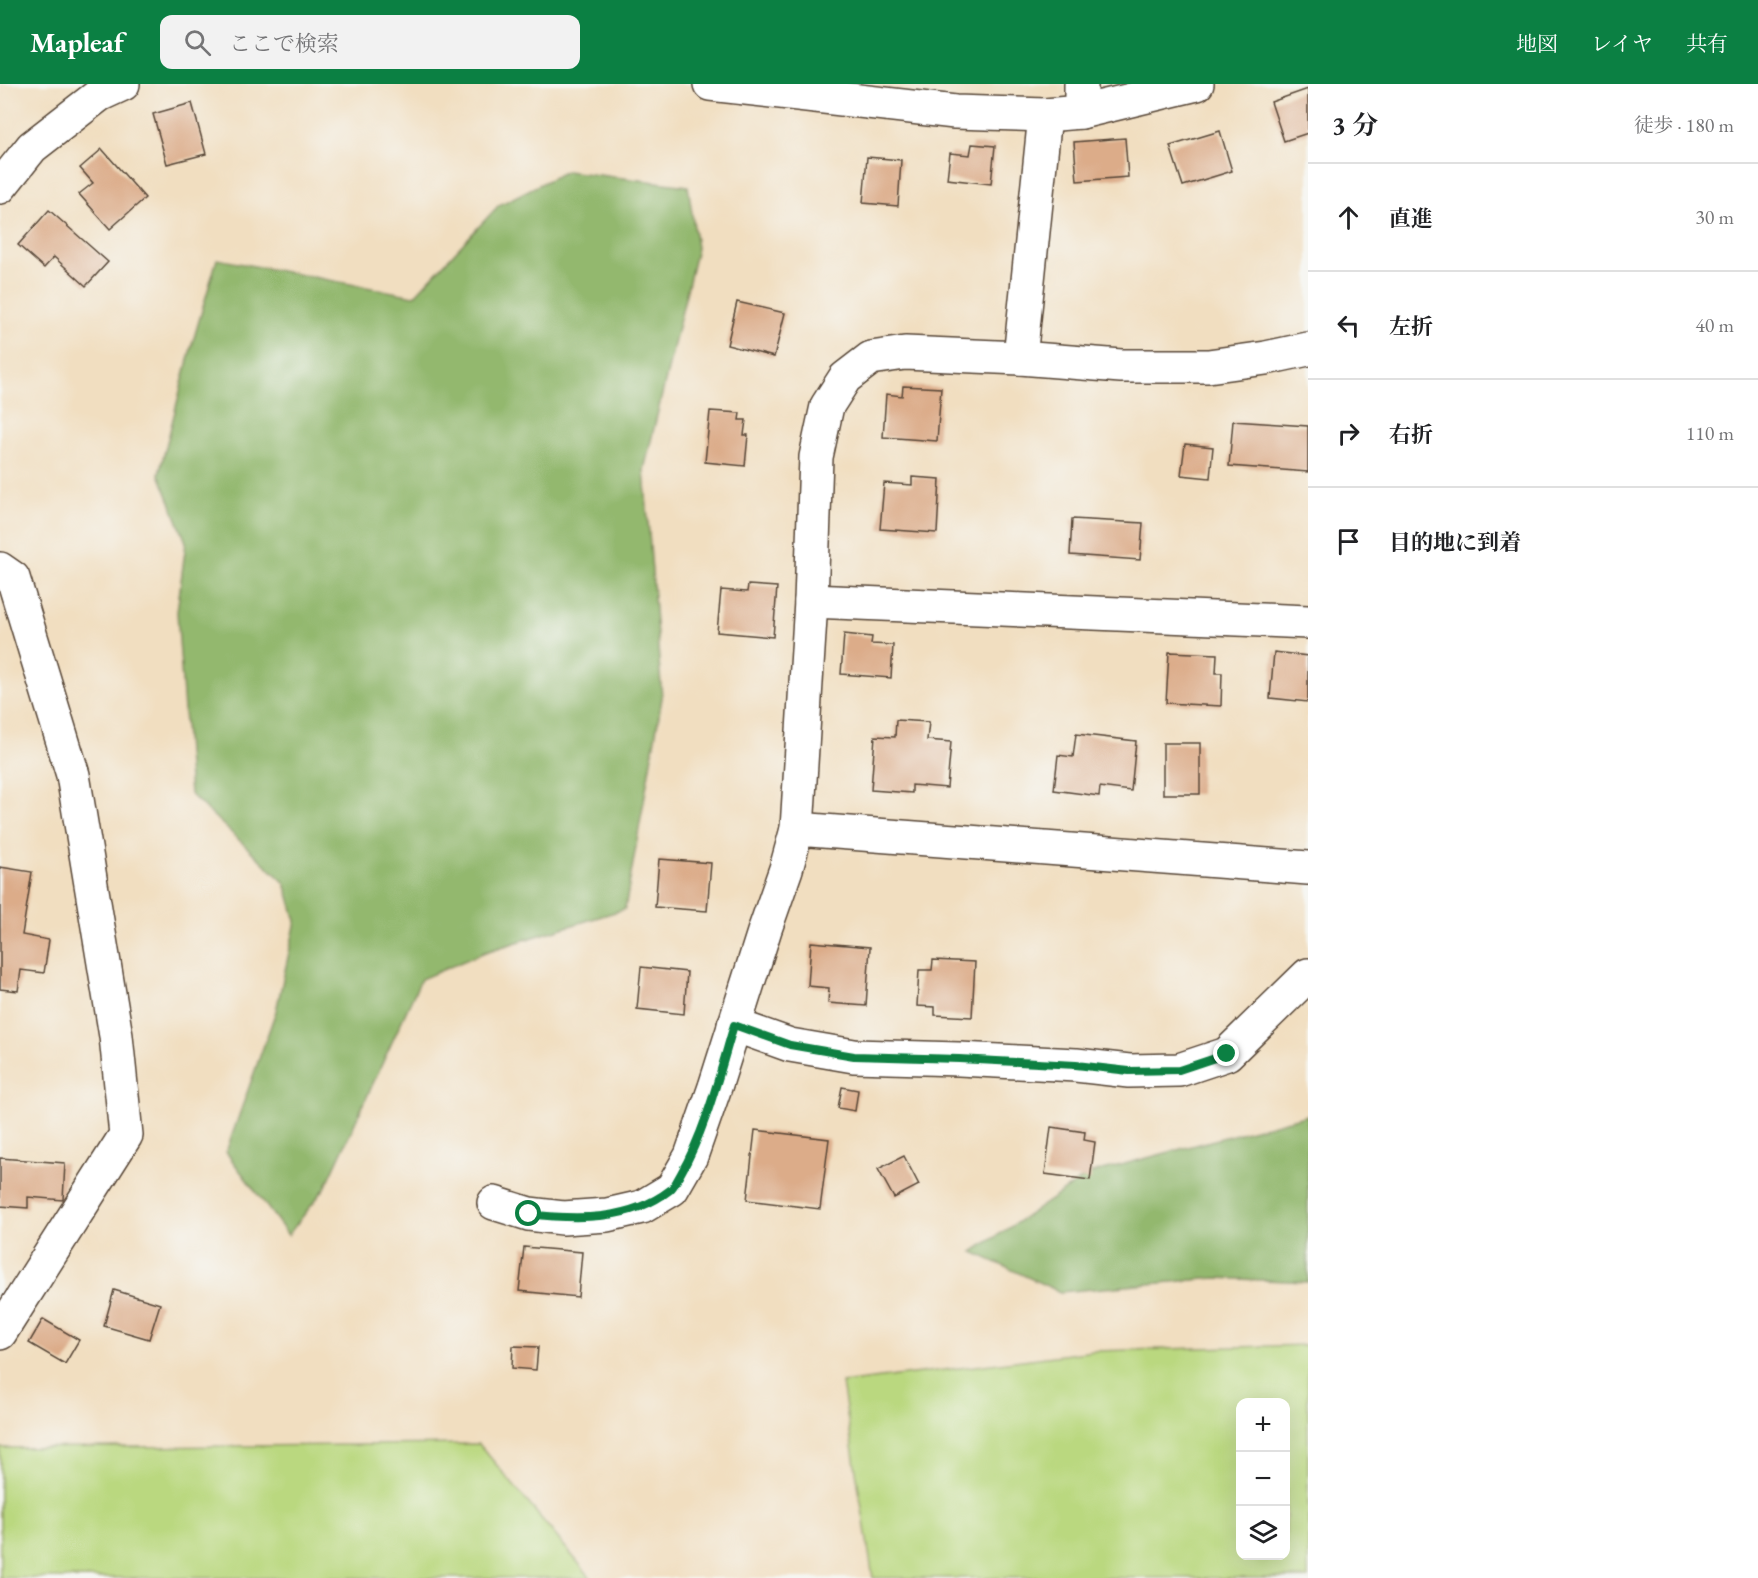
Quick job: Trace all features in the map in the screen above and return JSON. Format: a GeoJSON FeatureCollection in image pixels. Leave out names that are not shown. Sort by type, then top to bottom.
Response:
{"type":"FeatureCollection","features":[{"type":"Feature","properties":{"kind":"street"},"geometry":{"type":"LineString","coordinates":[[0,187],[32,147],[99,94],[123,84]]}},
{"type":"Feature","properties":{"kind":"street"},"geometry":{"type":"LineString","coordinates":[[710,84],[955,112],[1045,115],[1081,98],[1197,84]]}},
{"type":"Feature","properties":{"kind":"street"},"geometry":{"type":"LineString","coordinates":[[1020,358],[1045,115]]}},
{"type":"Feature","properties":{"kind":"street"},"geometry":{"type":"LineString","coordinates":[[494,1203],[529,1214],[563,1218],[607,1215],[642,1207],[672,1189],[691,1156],[786,869],[797,829],[811,601],[816,457],[827,406],[845,378],[871,358],[904,353],[1020,358],[1121,366],[1208,366],[1266,358],[1308,349]]}},
{"type":"Feature","properties":{"kind":"street"},"geometry":{"type":"LineString","coordinates":[[0,569],[13,578],[73,775],[116,1036],[126,1135],[0,1333]]}},
{"type":"Feature","properties":{"kind":"street"},"geometry":{"type":"LineString","coordinates":[[811,601],[1308,622]]}},
{"type":"Feature","properties":{"kind":"street"},"geometry":{"type":"LineString","coordinates":[[797,829],[1308,868]]}},
{"type":"Feature","properties":{"kind":"street"},"geometry":{"type":"LineString","coordinates":[[734,1025],[790,1045],[854,1056],[1076,1065],[1129,1071],[1179,1070],[1227,1054],[1308,975]]}},
{"type":"Feature","properties":{"kind":"green space"},"geometry":{"type":"Polygon","coordinates":[[[566,171],[688,186],[697,248],[644,470],[662,698],[625,909],[485,952],[421,979],[325,1188],[288,1235],[226,1152],[276,1011],[296,921],[285,883],[190,794],[177,612],[186,542],[159,474],[191,348],[217,259],[414,296],[499,205],[566,171]]]}},
{"type":"Feature","properties":{"kind":"green space"},"geometry":{"type":"Polygon","coordinates":[[[1308,1115],[1308,1282],[1216,1278],[1060,1292],[973,1252],[1091,1173],[1308,1115]]]}},
{"type":"Feature","properties":{"kind":"green space"},"geometry":{"type":"Polygon","coordinates":[[[1308,1345],[1308,1578],[873,1578],[842,1383],[1094,1351],[1308,1345]]]}},
{"type":"Feature","properties":{"kind":"green space"},"geometry":{"type":"Polygon","coordinates":[[[479,1444],[591,1578],[0,1578],[0,1448],[479,1444]]]}},
{"type":"Feature","properties":{"kind":"building"},"geometry":{"type":"Polygon","coordinates":[[[1308,89],[1308,133],[1284,141],[1271,102],[1308,89]]]}},
{"type":"Feature","properties":{"kind":"building"},"geometry":{"type":"Polygon","coordinates":[[[192,103],[206,154],[167,164],[153,114],[192,103]]]}},
{"type":"Feature","properties":{"kind":"building"},"geometry":{"type":"Polygon","coordinates":[[[1220,131],[1232,171],[1183,186],[1170,146],[1220,131]]]}},
{"type":"Feature","properties":{"kind":"building"},"geometry":{"type":"Polygon","coordinates":[[[1125,138],[1128,177],[1077,181],[1074,142],[1125,138]]]}},
{"type":"Feature","properties":{"kind":"building"},"geometry":{"type":"Polygon","coordinates":[[[972,144],[995,146],[991,184],[947,179],[950,153],[970,155],[972,144]]]}},
{"type":"Feature","properties":{"kind":"building"},"geometry":{"type":"Polygon","coordinates":[[[102,149],[145,198],[110,229],[79,194],[93,183],[80,168],[102,149]]]}},
{"type":"Feature","properties":{"kind":"building"},"geometry":{"type":"Polygon","coordinates":[[[867,157],[901,160],[898,206],[863,203],[867,157]]]}},
{"type":"Feature","properties":{"kind":"building"},"geometry":{"type":"Polygon","coordinates":[[[49,210],[108,262],[86,286],[54,257],[44,268],[18,245],[49,210]]]}},
{"type":"Feature","properties":{"kind":"building"},"geometry":{"type":"Polygon","coordinates":[[[737,302],[785,313],[774,357],[727,345],[737,302]]]}},
{"type":"Feature","properties":{"kind":"building"},"geometry":{"type":"Polygon","coordinates":[[[903,386],[941,388],[937,441],[883,437],[886,394],[902,396],[903,386]]]}},
{"type":"Feature","properties":{"kind":"building"},"geometry":{"type":"Polygon","coordinates":[[[710,411],[740,413],[739,420],[746,420],[744,435],[748,435],[745,466],[705,462],[710,411]]]}},
{"type":"Feature","properties":{"kind":"building"},"geometry":{"type":"Polygon","coordinates":[[[1233,421],[1308,426],[1308,472],[1229,466],[1233,421]]]}},
{"type":"Feature","properties":{"kind":"building"},"geometry":{"type":"Polygon","coordinates":[[[1185,444],[1213,447],[1210,478],[1181,475],[1185,444]]]}},
{"type":"Feature","properties":{"kind":"building"},"geometry":{"type":"Polygon","coordinates":[[[912,477],[940,479],[937,533],[880,529],[884,483],[912,485],[912,477]]]}},
{"type":"Feature","properties":{"kind":"building"},"geometry":{"type":"Polygon","coordinates":[[[1072,519],[1143,523],[1140,560],[1070,555],[1072,519]]]}},
{"type":"Feature","properties":{"kind":"building"},"geometry":{"type":"Polygon","coordinates":[[[748,585],[777,587],[773,637],[717,632],[721,590],[747,592],[748,585]]]}},
{"type":"Feature","properties":{"kind":"building"},"geometry":{"type":"Polygon","coordinates":[[[844,634],[872,637],[871,644],[893,645],[891,678],[841,674],[844,634]]]}},
{"type":"Feature","properties":{"kind":"building"},"geometry":{"type":"Polygon","coordinates":[[[1169,652],[1217,654],[1216,673],[1222,673],[1221,706],[1166,703],[1169,652]]]}},
{"type":"Feature","properties":{"kind":"building"},"geometry":{"type":"Polygon","coordinates":[[[1274,652],[1308,656],[1308,702],[1270,698],[1274,652]]]}},
{"type":"Feature","properties":{"kind":"building"},"geometry":{"type":"Polygon","coordinates":[[[896,720],[929,722],[927,740],[951,742],[947,788],[912,785],[912,793],[871,790],[875,736],[895,737],[896,720]]]}},
{"type":"Feature","properties":{"kind":"building"},"geometry":{"type":"Polygon","coordinates":[[[1076,734],[1136,741],[1131,791],[1100,787],[1099,796],[1054,790],[1058,755],[1073,757],[1076,734]]]}},
{"type":"Feature","properties":{"kind":"building"},"geometry":{"type":"Polygon","coordinates":[[[1163,743],[1200,743],[1200,794],[1163,794],[1163,743]]]}},
{"type":"Feature","properties":{"kind":"building"},"geometry":{"type":"Polygon","coordinates":[[[659,859],[711,863],[707,911],[655,907],[659,859]]]}},
{"type":"Feature","properties":{"kind":"building"},"geometry":{"type":"Polygon","coordinates":[[[0,867],[32,872],[22,935],[49,940],[44,973],[21,970],[18,991],[0,989],[0,867]]]}},
{"type":"Feature","properties":{"kind":"building"},"geometry":{"type":"Polygon","coordinates":[[[811,942],[870,947],[866,1006],[828,1003],[829,988],[808,986],[811,942]]]}},
{"type":"Feature","properties":{"kind":"building"},"geometry":{"type":"Polygon","coordinates":[[[933,960],[975,962],[972,1017],[935,1015],[935,1007],[917,1006],[919,970],[932,970],[933,960]]]}},
{"type":"Feature","properties":{"kind":"building"},"geometry":{"type":"Polygon","coordinates":[[[641,967],[687,972],[684,1014],[637,1009],[641,967]]]}},
{"type":"Feature","properties":{"kind":"building"},"geometry":{"type":"Polygon","coordinates":[[[842,1087],[858,1090],[855,1111],[838,1108],[842,1087]]]}},
{"type":"Feature","properties":{"kind":"building"},"geometry":{"type":"Polygon","coordinates":[[[1051,1127],[1085,1132],[1084,1140],[1095,1142],[1090,1180],[1045,1174],[1051,1127]]]}},
{"type":"Feature","properties":{"kind":"building"},"geometry":{"type":"Polygon","coordinates":[[[755,1130],[829,1139],[820,1209],[747,1200],[755,1130]]]}},
{"type":"Feature","properties":{"kind":"building"},"geometry":{"type":"Polygon","coordinates":[[[904,1156],[919,1185],[894,1198],[878,1169],[904,1156]]]}},
{"type":"Feature","properties":{"kind":"building"},"geometry":{"type":"Polygon","coordinates":[[[0,1158],[65,1163],[63,1200],[28,1197],[28,1208],[0,1206],[0,1158]]]}},
{"type":"Feature","properties":{"kind":"building"},"geometry":{"type":"Polygon","coordinates":[[[524,1247],[582,1252],[578,1297],[519,1291],[524,1247]]]}},
{"type":"Feature","properties":{"kind":"building"},"geometry":{"type":"Polygon","coordinates":[[[114,1290],[160,1304],[149,1339],[104,1326],[114,1290]]]}},
{"type":"Feature","properties":{"kind":"building"},"geometry":{"type":"Polygon","coordinates":[[[43,1319],[79,1340],[65,1364],[29,1343],[43,1319]]]}},
{"type":"Feature","properties":{"kind":"building"},"geometry":{"type":"Polygon","coordinates":[[[513,1346],[538,1347],[536,1370],[512,1368],[513,1346]]]}},
{"type":"Feature","properties":{"kind":"route"},"geometry":{"type":"LineString","coordinates":[[529,1214],[563,1218],[607,1215],[642,1207],[672,1189],[691,1156],[734,1025],[790,1045],[854,1056],[1076,1065],[1129,1071],[1179,1070],[1227,1054]]}}]}
